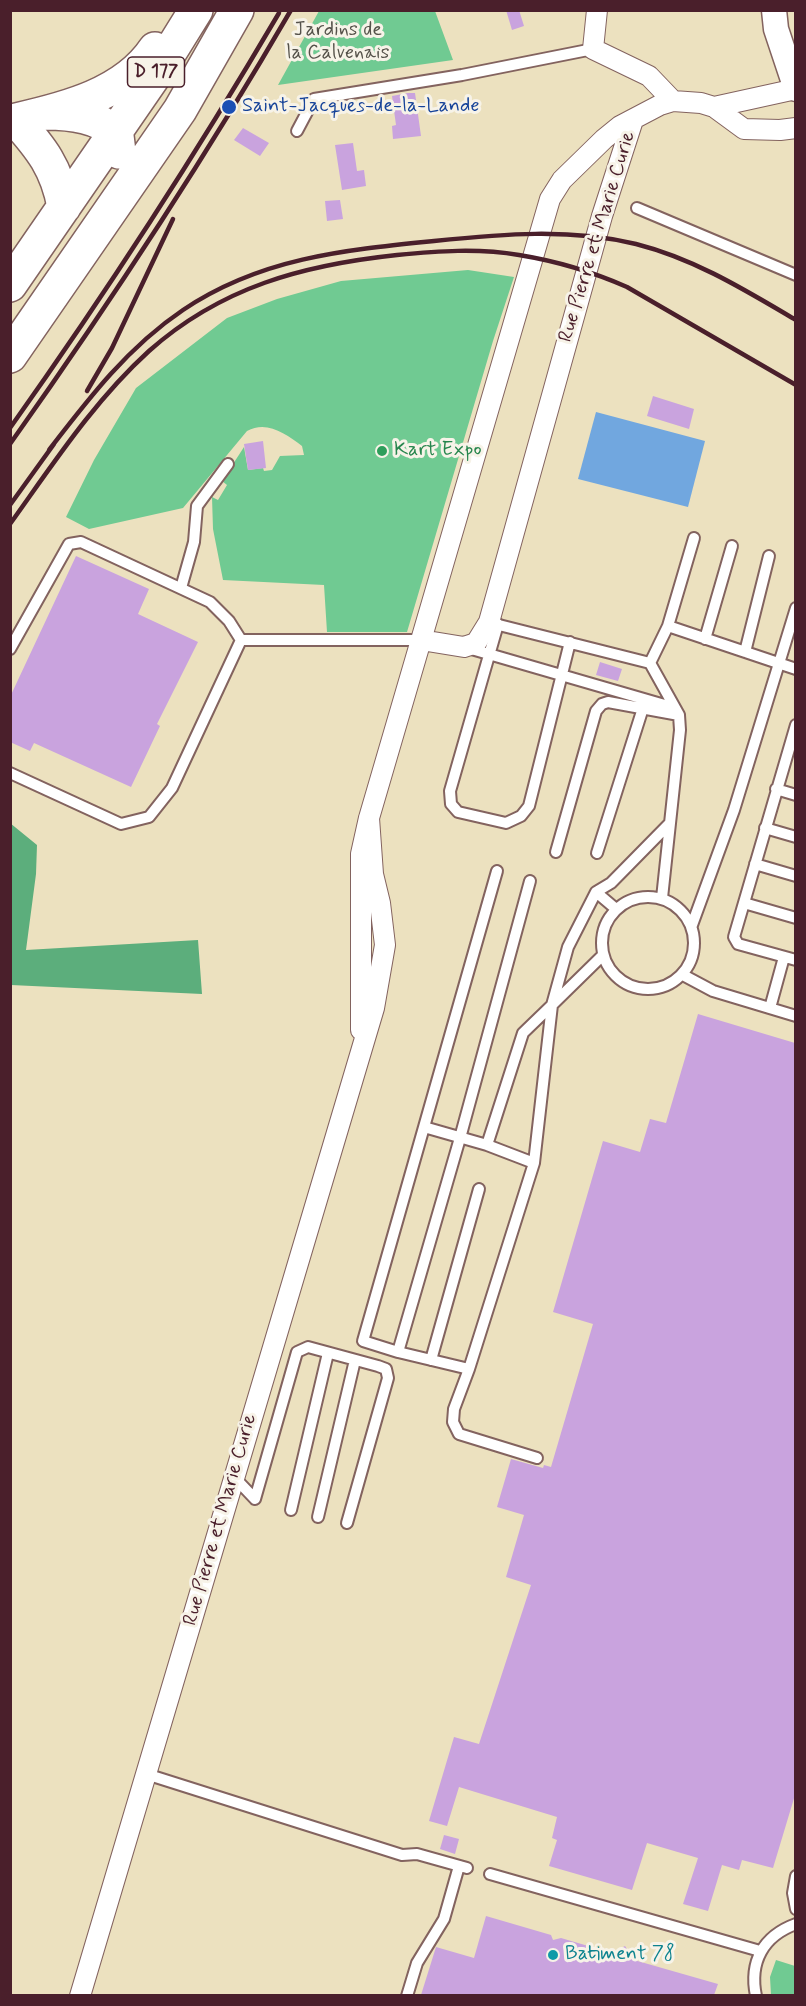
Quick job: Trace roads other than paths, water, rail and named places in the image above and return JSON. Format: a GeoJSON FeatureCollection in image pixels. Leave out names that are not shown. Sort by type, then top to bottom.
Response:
{"type":"FeatureCollection","features":[{"type":"Feature","properties":{"kind":"highway"},"geometry":{"type":"LineString","coordinates":[[24,118],[91,98],[134,73],[152,53],[180,10]]}},
{"type":"Feature","properties":{"kind":"highway","name":"D 177"},"geometry":{"type":"LineString","coordinates":[[10,285],[64,207],[113,143],[196,10]]}},
{"type":"Feature","properties":{"kind":"highway","name":"D 177"},"geometry":{"type":"LineString","coordinates":[[180,110],[237,10]]}},
{"type":"Feature","properties":{"kind":"highway"},"geometry":{"type":"LineString","coordinates":[[113,143],[131,145],[148,137],[180,110]]}},
{"type":"Feature","properties":{"kind":"highway"},"geometry":{"type":"LineString","coordinates":[[10,356],[180,110]]}},
{"type":"Feature","properties":{"kind":"highway"},"geometry":{"type":"LineString","coordinates":[[10,341],[111,188],[116,175],[113,143],[106,126],[83,117],[60,113],[24,118]]}},
{"type":"Feature","properties":{"kind":"highway"},"geometry":{"type":"LineString","coordinates":[[24,118],[58,178],[64,207]]}},
{"type":"Feature","properties":{"kind":"street"},"geometry":{"type":"LineString","coordinates":[[597,10],[593,50],[649,76],[673,101]]}},
{"type":"Feature","properties":{"kind":"street"},"geometry":{"type":"LineString","coordinates":[[714,107],[795,89],[776,29],[774,10]]}},
{"type":"Feature","properties":{"kind":"street"},"geometry":{"type":"LineString","coordinates":[[633,120],[660,105],[673,101],[700,103],[714,107],[744,129],[795,128]]}},
{"type":"Feature","properties":{"kind":"street","name":"Rue Pierre et Marie Curie"},"geometry":{"type":"LineString","coordinates":[[464,647],[476,643],[493,623],[602,216],[633,120]]}},
{"type":"Feature","properties":{"kind":"street","name":"Rue Pierre et Marie Curie"},"geometry":{"type":"LineString","coordinates":[[80,1995],[374,1008],[385,945],[380,903],[373,874],[369,818],[550,199],[562,180],[604,139],[620,126],[633,120]]}},
{"type":"Feature","properties":{"kind":"street"},"geometry":{"type":"LineString","coordinates":[[421,640],[464,647]]}},
{"type":"Feature","properties":{"kind":"lane"},"geometry":{"type":"LineString","coordinates":[[297,131],[314,99],[462,75],[593,50]]}},
{"type":"Feature","properties":{"kind":"lane"},"geometry":{"type":"LineString","coordinates":[[637,208],[795,275]]}},
{"type":"Feature","properties":{"kind":"lane"},"geometry":{"type":"LineString","coordinates":[[181,588],[194,542],[197,506],[228,464]]}},
{"type":"Feature","properties":{"kind":"lane"},"geometry":{"type":"LineString","coordinates":[[650,663],[668,626],[694,538]]}},
{"type":"Feature","properties":{"kind":"lane"},"geometry":{"type":"LineString","coordinates":[[10,649],[69,544],[81,542],[210,602],[229,621],[242,640]]}},
{"type":"Feature","properties":{"kind":"lane"},"geometry":{"type":"LineString","coordinates":[[705,639],[732,546]]}},
{"type":"Feature","properties":{"kind":"lane"},"geometry":{"type":"LineString","coordinates":[[745,652],[769,556]]}},
{"type":"Feature","properties":{"kind":"lane"},"geometry":{"type":"LineString","coordinates":[[692,925],[734,810],[795,608]]}},
{"type":"Feature","properties":{"kind":"lane"},"geometry":{"type":"LineString","coordinates":[[570,642],[529,806],[521,816],[506,823],[458,812],[451,804],[450,791],[489,654],[493,623],[570,642],[650,663],[677,711],[680,730],[662,898]]}},
{"type":"Feature","properties":{"kind":"lane"},"geometry":{"type":"LineString","coordinates":[[668,626],[795,669]]}},
{"type":"Feature","properties":{"kind":"lane"},"geometry":{"type":"LineString","coordinates":[[242,640],[421,640]]}},
{"type":"Feature","properties":{"kind":"lane"},"geometry":{"type":"LineString","coordinates":[[10,773],[121,824],[148,817],[172,788],[242,640]]}},
{"type":"Feature","properties":{"kind":"lane"},"geometry":{"type":"LineString","coordinates":[[464,647],[677,711]]}},
{"type":"Feature","properties":{"kind":"lane"},"geometry":{"type":"LineString","coordinates":[[556,852],[596,711],[602,704],[608,702],[677,711]]}},
{"type":"Feature","properties":{"kind":"lane"},"geometry":{"type":"LineString","coordinates":[[597,853],[643,708]]}},
{"type":"Feature","properties":{"kind":"lane"},"geometry":{"type":"LineString","coordinates":[[770,1008],[790,959],[735,942],[734,938],[776,789],[792,751],[795,725]]}},
{"type":"Feature","properties":{"kind":"lane"},"geometry":{"type":"LineString","coordinates":[[776,789],[795,795]]}},
{"type":"Feature","properties":{"kind":"lane"},"geometry":{"type":"LineString","coordinates":[[537,1458],[459,1434],[453,1422],[454,1409],[469,1369],[534,1163],[552,1005],[568,946],[596,892],[611,883],[670,823]]}},
{"type":"Feature","properties":{"kind":"lane"},"geometry":{"type":"LineString","coordinates":[[765,828],[795,837]]}},
{"type":"Feature","properties":{"kind":"lane"},"geometry":{"type":"LineString","coordinates":[[754,864],[795,876]]}},
{"type":"Feature","properties":{"kind":"lane"},"geometry":{"type":"LineString","coordinates":[[469,1369],[363,1341],[497,872]]}},
{"type":"Feature","properties":{"kind":"lane"},"geometry":{"type":"LineString","coordinates":[[398,1352],[460,1138],[530,881]]}},
{"type":"Feature","properties":{"kind":"lane"},"geometry":{"type":"LineString","coordinates":[[596,892],[616,909]]}},
{"type":"Feature","properties":{"kind":"lane"},"geometry":{"type":"LineString","coordinates":[[646,897],[662,898],[683,911],[692,925],[695,941],[692,961],[683,975],[661,988],[645,990],[631,986],[609,970],[601,946],[603,930],[616,909],[630,900],[646,897]]}},
{"type":"Feature","properties":{"kind":"lane"},"geometry":{"type":"LineString","coordinates":[[744,903],[795,918]]}},
{"type":"Feature","properties":{"kind":"lane"},"geometry":{"type":"LineString","coordinates":[[487,1145],[523,1033],[603,955]]}},
{"type":"Feature","properties":{"kind":"lane"},"geometry":{"type":"LineString","coordinates":[[683,975],[713,991],[795,1016]]}},
{"type":"Feature","properties":{"kind":"lane"},"geometry":{"type":"LineString","coordinates":[[424,1127],[487,1145],[534,1163]]}},
{"type":"Feature","properties":{"kind":"lane"},"geometry":{"type":"LineString","coordinates":[[431,1360],[479,1189]]}},
{"type":"Feature","properties":{"kind":"lane"},"geometry":{"type":"LineString","coordinates":[[234,1477],[255,1499],[297,1352],[308,1347],[386,1369],[388,1378],[347,1523]]}},
{"type":"Feature","properties":{"kind":"lane"},"geometry":{"type":"LineString","coordinates":[[291,1510],[328,1353]]}},
{"type":"Feature","properties":{"kind":"lane"},"geometry":{"type":"LineString","coordinates":[[318,1517],[355,1360]]}},
{"type":"Feature","properties":{"kind":"lane"},"geometry":{"type":"LineString","coordinates":[[146,1774],[402,1855],[417,1854],[463,1867],[444,1919],[417,1963],[407,1995]]}},
{"type":"Feature","properties":{"kind":"lane"},"geometry":{"type":"LineString","coordinates":[[490,1874],[760,1951]]}},
{"type":"Feature","properties":{"kind":"lane"},"geometry":{"type":"LineString","coordinates":[[795,1876],[793,1893],[795,1909]]}},
{"type":"Feature","properties":{"kind":"lane"},"geometry":{"type":"LineString","coordinates":[[756,1995],[754,1978],[760,1951],[774,1935],[795,1924]]}},
{"type":"Feature","properties":{"kind":"water"},"geometry":{"type":"Polygon","coordinates":[[[596,412],[705,441],[688,507],[578,479],[596,412]]]}},
{"type":"Feature","properties":{"kind":"railway"},"geometry":{"type":"LineString","coordinates":[[10,444],[84,338],[155,230],[291,10]]}},
{"type":"Feature","properties":{"kind":"railway"},"geometry":{"type":"LineString","coordinates":[[10,428],[149,224],[279,13]]}},
{"type":"Feature","properties":{"kind":"railway"},"geometry":{"type":"LineString","coordinates":[[87,391],[112,348],[173,219]]}},
{"type":"Feature","properties":{"kind":"railway"},"geometry":{"type":"LineString","coordinates":[[49,450],[110,374],[144,340],[183,310],[212,292],[242,279],[304,259],[335,253],[459,238],[510,235],[561,234],[611,239],[658,250],[679,258],[739,287],[796,320]]}},
{"type":"Feature","properties":{"kind":"railway"},"geometry":{"type":"LineString","coordinates":[[10,524],[92,412],[129,370],[176,329],[234,295],[265,283],[296,273],[362,259],[428,252],[488,251],[533,257],[560,264],[627,287],[796,385]]}},
{"type":"Feature","properties":{"kind":"railway"},"geometry":{"type":"LineString","coordinates":[[10,505],[54,444]]}},
{"type":"Feature","properties":{"kind":"place","name":"Saint-Jacques-de-la-Lande"},"geometry":{"type":"Point","coordinates":[229,107]}},
{"type":"Feature","properties":{"kind":"place","name":"Kart Expo"},"geometry":{"type":"Point","coordinates":[382,451]}},
{"type":"Feature","properties":{"kind":"place","name":"Batiment 78"},"geometry":{"type":"Point","coordinates":[553,1955]}},
{"type":"Feature","properties":{"kind":"park label","name":"Jardins de la Calvenais"},"geometry":{"type":"Point","coordinates":[338,42]}}]}
